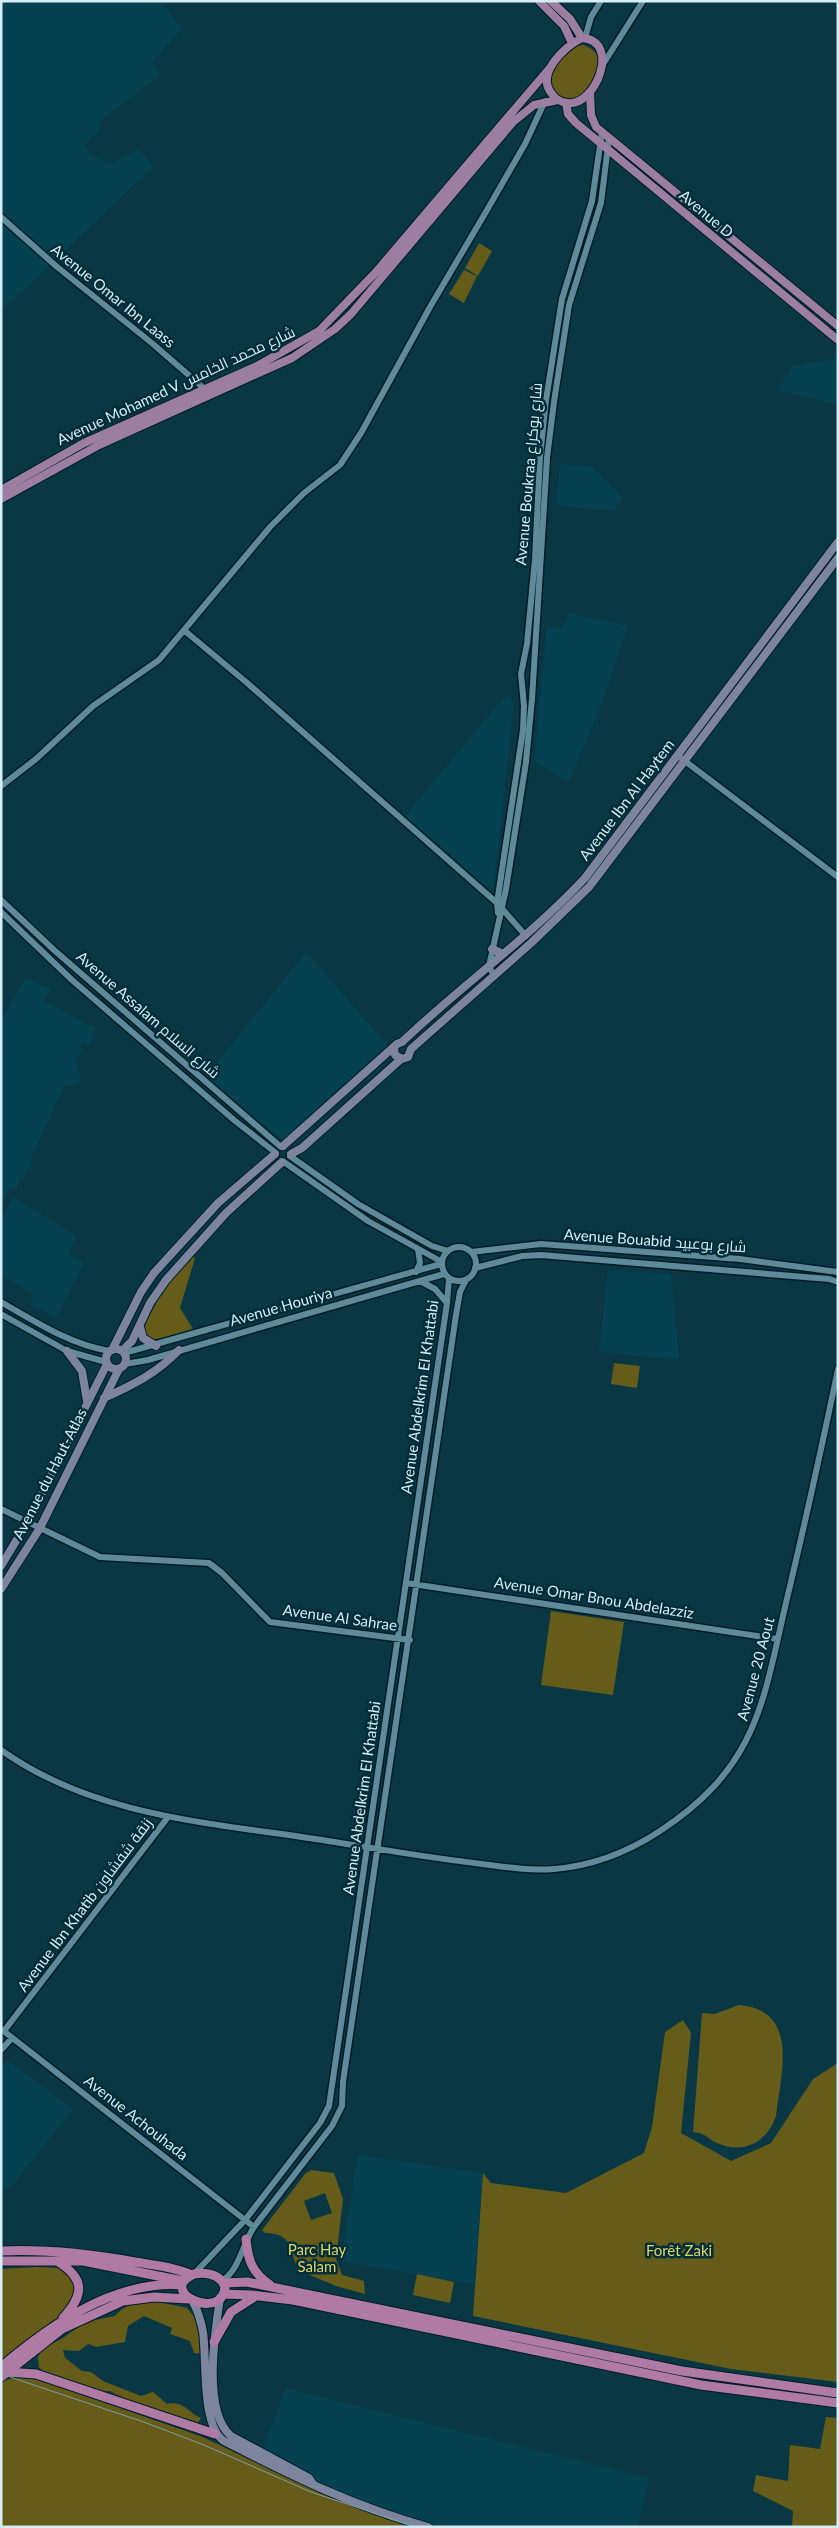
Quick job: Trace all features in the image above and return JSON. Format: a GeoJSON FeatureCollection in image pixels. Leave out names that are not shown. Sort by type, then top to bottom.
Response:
{"type":"FeatureCollection","features":[{"type":"Feature","properties":{"kind":"highway"},"geometry":{"type":"LineString","coordinates":[[246,2239],[248,2260],[253,2270],[272,2287]]}},
{"type":"Feature","properties":{"kind":"highway"},"geometry":{"type":"LineString","coordinates":[[1,2251],[43,2251],[95,2255],[153,2264],[192,2275],[211,2275],[223,2282],[240,2281],[272,2287],[702,2375],[838,2393]]}},
{"type":"Feature","properties":{"kind":"highway"},"geometry":{"type":"LineString","coordinates":[[1,2261],[55,2260],[115,2266],[183,2283]]}},
{"type":"Feature","properties":{"kind":"highway"},"geometry":{"type":"LineString","coordinates":[[3,2372],[60,2321],[74,2305],[80,2289],[75,2275],[55,2260]]}},
{"type":"Feature","properties":{"kind":"highway"},"geometry":{"type":"LineString","coordinates":[[60,2321],[131,2290],[160,2284],[183,2283],[192,2275]]}},
{"type":"Feature","properties":{"kind":"highway"},"geometry":{"type":"LineString","coordinates":[[222,2296],[223,2282]]}},
{"type":"Feature","properties":{"kind":"highway"},"geometry":{"type":"LineString","coordinates":[[183,2283],[182,2290],[191,2300]]}},
{"type":"Feature","properties":{"kind":"highway"},"geometry":{"type":"LineString","coordinates":[[3,2372],[62,2329],[123,2301],[154,2297],[209,2303],[222,2296],[257,2295],[346,2310],[701,2385],[838,2403]]}},
{"type":"Feature","properties":{"kind":"highway"},"geometry":{"type":"LineString","coordinates":[[214,2342],[231,2312],[257,2295]]}},
{"type":"Feature","properties":{"kind":"highway"},"geometry":{"type":"LineString","coordinates":[[3,2372],[36,2374],[215,2434]]}},
{"type":"Feature","properties":{"kind":"main road"},"geometry":{"type":"LineString","coordinates":[[539,1],[566,29],[572,43]]}},
{"type":"Feature","properties":{"kind":"main road"},"geometry":{"type":"LineString","coordinates":[[551,1],[570,19],[583,38],[599,47],[603,57],[602,66],[590,92],[579,102],[566,103],[558,100],[550,92],[547,84],[549,69],[572,43],[583,38]]}},
{"type":"Feature","properties":{"kind":"main road","name":"Avenue Mohamed V شارع محمد الخامس"},"geometry":{"type":"LineString","coordinates":[[1,498],[99,445],[289,350],[319,331],[336,316],[399,246],[549,69]]}},
{"type":"Feature","properties":{"kind":"main road","name":"Avenue D"},"geometry":{"type":"LineString","coordinates":[[590,92],[591,115],[596,127],[838,326]]}},
{"type":"Feature","properties":{"kind":"main road","name":"Avenue Mohamed V شارع محمد الخامس"},"geometry":{"type":"LineString","coordinates":[[1,490],[84,443],[207,391],[292,358],[335,329],[363,300],[513,122],[530,107],[545,101],[558,100]]}},
{"type":"Feature","properties":{"kind":"main road","name":"Avenue D"},"geometry":{"type":"LineString","coordinates":[[566,103],[567,112],[570,117],[608,147],[736,258],[838,340]]}},
{"type":"Feature","properties":{"kind":"main road","name":"Avenue Ibn Al Haytem"},"geometry":{"type":"LineString","coordinates":[[402,1042],[526,936],[585,878],[838,542]]}},
{"type":"Feature","properties":{"kind":"main road","name":"Avenue Ibn Al Haytem"},"geometry":{"type":"LineString","coordinates":[[411,1049],[494,976],[589,887],[838,558]]}},
{"type":"Feature","properties":{"kind":"main road"},"geometry":{"type":"LineString","coordinates":[[492,949],[503,954]]}},
{"type":"Feature","properties":{"kind":"main road"},"geometry":{"type":"LineString","coordinates":[[106,1363],[111,1368],[122,1367],[123,1352],[132,1342],[157,1292],[226,1213],[290,1155],[302,1148],[400,1059],[408,1057],[411,1049],[409,1045],[402,1042],[397,1044],[218,1203],[154,1273],[141,1292],[110,1351],[123,1352]]}},
{"type":"Feature","properties":{"kind":"main road"},"geometry":{"type":"LineString","coordinates":[[394,1048],[395,1055],[400,1059]]}},
{"type":"Feature","properties":{"kind":"main road"},"geometry":{"type":"LineString","coordinates":[[279,1150],[289,1149],[290,1155]]}},
{"type":"Feature","properties":{"kind":"main road"},"geometry":{"type":"LineString","coordinates":[[279,1150],[283,1162]]}},
{"type":"Feature","properties":{"kind":"main road"},"geometry":{"type":"LineString","coordinates":[[140,1324],[142,1338],[156,1346]]}},
{"type":"Feature","properties":{"kind":"main road"},"geometry":{"type":"LineString","coordinates":[[104,1398],[150,1375],[166,1364],[179,1350]]}},
{"type":"Feature","properties":{"kind":"main road"},"geometry":{"type":"LineString","coordinates":[[68,1351],[82,1371],[87,1402]]}},
{"type":"Feature","properties":{"kind":"main road","name":"Avenue du Haut-Atlas"},"geometry":{"type":"LineString","coordinates":[[1,1566],[28,1521],[106,1363],[110,1351]]}},
{"type":"Feature","properties":{"kind":"main road","name":"Avenue du Haut-Atlas"},"geometry":{"type":"LineString","coordinates":[[1,1589],[40,1528],[104,1398],[122,1367]]}},
{"type":"Feature","properties":{"kind":"main road"},"geometry":{"type":"LineString","coordinates":[[222,2296],[214,2342],[217,2411],[224,2428],[231,2436],[309,2478],[313,2484]]}},
{"type":"Feature","properties":{"kind":"main road"},"geometry":{"type":"LineString","coordinates":[[191,2300],[202,2324],[209,2408],[215,2434],[232,2445],[306,2483],[313,2484],[373,2510],[428,2527]]}},
{"type":"Feature","properties":{"kind":"main road"},"geometry":{"type":"LineString","coordinates":[[215,2434],[224,2428]]}},
{"type":"Feature","properties":{"kind":"street"},"geometry":{"type":"LineString","coordinates":[[583,38],[591,17],[601,1]]}},
{"type":"Feature","properties":{"kind":"street"},"geometry":{"type":"LineString","coordinates":[[602,66],[643,1]]}},
{"type":"Feature","properties":{"kind":"street"},"geometry":{"type":"LineString","coordinates":[[1,786],[31,764],[93,706],[159,660],[270,527],[304,493],[340,465],[382,397],[473,232],[525,144],[545,101]]}},
{"type":"Feature","properties":{"kind":"street","name":"Avenue Boukraa شارع بوكراع"},"geometry":{"type":"LineString","coordinates":[[500,905],[522,741],[524,712],[521,674],[527,644],[535,559],[540,457],[546,400],[562,299],[591,206],[602,132]]}},
{"type":"Feature","properties":{"kind":"street","name":"Avenue Boukraa شارع بوكراع"},"geometry":{"type":"LineString","coordinates":[[489,966],[526,762],[547,464],[555,392],[569,304],[598,218],[609,138]]}},
{"type":"Feature","properties":{"kind":"street","name":"Avenue Omar Ibn Laass"},"geometry":{"type":"LineString","coordinates":[[1,217],[56,266],[153,344],[207,391]]}},
{"type":"Feature","properties":{"kind":"street"},"geometry":{"type":"LineString","coordinates":[[184,630],[500,905],[526,936]]}},
{"type":"Feature","properties":{"kind":"street"},"geometry":{"type":"LineString","coordinates":[[521,674],[528,670],[533,677],[530,683],[521,682]]}},
{"type":"Feature","properties":{"kind":"street"},"geometry":{"type":"LineString","coordinates":[[677,754],[838,877]]}},
{"type":"Feature","properties":{"kind":"street","name":"Avenue Assalam شارع السلام"},"geometry":{"type":"LineString","coordinates":[[1,900],[54,950],[279,1150]]}},
{"type":"Feature","properties":{"kind":"street","name":"Avenue Assalam شارع السلام"},"geometry":{"type":"LineString","coordinates":[[1,912],[39,950],[234,1120],[279,1150]]}},
{"type":"Feature","properties":{"kind":"street"},"geometry":{"type":"LineString","coordinates":[[489,966],[494,976]]}},
{"type":"Feature","properties":{"kind":"street"},"geometry":{"type":"LineString","coordinates":[[90,995],[97,987]]}},
{"type":"Feature","properties":{"kind":"street"},"geometry":{"type":"LineString","coordinates":[[283,1162],[353,1211],[442,1263],[447,1276],[460,1282],[472,1275],[475,1268],[475,1259],[471,1252],[459,1247],[448,1251],[432,1246],[365,1209],[290,1155]]}},
{"type":"Feature","properties":{"kind":"street","name":"Avenue Bouabid شارع بوعبيد"},"geometry":{"type":"LineString","coordinates":[[471,1252],[541,1244],[740,1259],[838,1272]]}},
{"type":"Feature","properties":{"kind":"street"},"geometry":{"type":"LineString","coordinates":[[416,1272],[420,1263],[418,1250]]}},
{"type":"Feature","properties":{"kind":"street"},"geometry":{"type":"LineString","coordinates":[[442,1263],[448,1251]]}},
{"type":"Feature","properties":{"kind":"street","name":"Avenue Bouabid شارع بوعبيد"},"geometry":{"type":"LineString","coordinates":[[475,1268],[522,1256],[541,1255],[829,1279],[838,1282]]}},
{"type":"Feature","properties":{"kind":"street","name":"Avenue Houriya"},"geometry":{"type":"LineString","coordinates":[[123,1352],[156,1346],[442,1263]]}},
{"type":"Feature","properties":{"kind":"street","name":"Avenue Houriya"},"geometry":{"type":"LineString","coordinates":[[122,1367],[419,1280],[447,1276]]}},
{"type":"Feature","properties":{"kind":"street","name":"Avenue Abdelkrim El Khattabi"},"geometry":{"type":"LineString","coordinates":[[192,2275],[245,2220],[320,2123],[327,2110],[448,1303],[447,1276]]}},
{"type":"Feature","properties":{"kind":"street"},"geometry":{"type":"LineString","coordinates":[[419,1280],[435,1289],[448,1303]]}},
{"type":"Feature","properties":{"kind":"street","name":"Avenue Abdelkrim El Khattabi"},"geometry":{"type":"LineString","coordinates":[[223,2282],[234,2271],[246,2239],[254,2227],[325,2136],[342,2106],[377,1849],[410,1640],[459,1300],[466,1280]]}},
{"type":"Feature","properties":{"kind":"street"},"geometry":{"type":"LineString","coordinates":[[1,1302],[60,1335],[83,1345],[110,1351]]}},
{"type":"Feature","properties":{"kind":"street"},"geometry":{"type":"LineString","coordinates":[[1,1314],[68,1351],[106,1363]]}},
{"type":"Feature","properties":{"kind":"street","name":"Avenue 20 Aout"},"geometry":{"type":"LineString","coordinates":[[1,1750],[19,1763],[93,1797],[168,1817],[494,1865],[551,1870],[601,1860],[648,1838],[694,1807],[715,1788],[732,1766],[749,1737],[761,1707],[778,1639],[838,1369]]}},
{"type":"Feature","properties":{"kind":"street","name":"Avenue Al Sahrae"},"geometry":{"type":"LineString","coordinates":[[1,1509],[100,1557],[209,1563],[222,1573],[270,1622],[410,1640]]}},
{"type":"Feature","properties":{"kind":"street","name":"Avenue Omar Bnou Abdelazziz"},"geometry":{"type":"LineString","coordinates":[[406,1583],[778,1639]]}},
{"type":"Feature","properties":{"kind":"street","name":"Avenue Ibn Khatib زنقة شفشاون"},"geometry":{"type":"LineString","coordinates":[[2,2030],[168,1817]]}},
{"type":"Feature","properties":{"kind":"street","name":"Avenue Achouhada"},"geometry":{"type":"LineString","coordinates":[[2,2030],[254,2227]]}},
{"type":"Feature","properties":{"kind":"street"},"geometry":{"type":"LineString","coordinates":[[1,2050],[12,2038]]}},
{"type":"Feature","properties":{"kind":"shaded area"},"geometry":{"type":"Polygon","coordinates":[[[1,1],[160,1],[182,29],[152,62],[160,75],[100,121],[99,130],[85,144],[89,153],[110,165],[138,149],[154,166],[6,306],[1,307],[1,1]]]}},
{"type":"Feature","properties":{"kind":"shaded area"},"geometry":{"type":"Polygon","coordinates":[[[838,358],[838,405],[778,390],[792,366],[838,358]]]}},
{"type":"Feature","properties":{"kind":"shaded area"},"geometry":{"type":"Polygon","coordinates":[[[560,464],[591,466],[622,497],[615,511],[556,505],[560,464]]]}},
{"type":"Feature","properties":{"kind":"shaded area"},"geometry":{"type":"Polygon","coordinates":[[[569,613],[628,626],[605,695],[569,782],[534,761],[547,626],[562,629],[569,613]]]}},
{"type":"Feature","properties":{"kind":"shaded area"},"geometry":{"type":"Polygon","coordinates":[[[507,694],[514,702],[493,892],[405,816],[507,694]]]}},
{"type":"Feature","properties":{"kind":"shaded area"},"geometry":{"type":"Polygon","coordinates":[[[306,952],[387,1045],[282,1140],[206,1076],[306,952]]]}},
{"type":"Feature","properties":{"kind":"shaded area"},"geometry":{"type":"Polygon","coordinates":[[[25,978],[51,989],[43,1001],[96,1028],[90,1045],[81,1043],[80,1046],[83,1049],[75,1060],[82,1083],[64,1086],[29,1163],[32,1165],[30,1170],[26,1169],[24,1179],[21,1178],[17,1189],[11,1187],[1,1204],[1,1053],[3,1052],[1,1022],[25,978]]]}},
{"type":"Feature","properties":{"kind":"shaded area"},"geometry":{"type":"Polygon","coordinates":[[[13,1197],[77,1236],[68,1255],[84,1263],[56,1317],[30,1304],[34,1294],[1,1275],[1,1220],[13,1197]]]}},
{"type":"Feature","properties":{"kind":"shaded area"},"geometry":{"type":"Polygon","coordinates":[[[608,1270],[671,1274],[679,1359],[599,1352],[608,1270]]]}},
{"type":"Feature","properties":{"kind":"shaded area"},"geometry":{"type":"Polygon","coordinates":[[[7,2060],[73,2109],[11,2187],[1,2187],[1,2066],[7,2060]]]}},
{"type":"Feature","properties":{"kind":"shaded area"},"geometry":{"type":"Polygon","coordinates":[[[358,2155],[483,2173],[474,2284],[341,2261],[358,2155]]]}},
{"type":"Feature","properties":{"kind":"shaded area"},"geometry":{"type":"Polygon","coordinates":[[[286,2388],[649,2478],[637,2527],[430,2527],[324,2493],[257,2464],[286,2388]]]}},
{"type":"Feature","properties":{"kind":"green space"},"geometry":{"type":"Polygon","coordinates":[[[583,45],[592,49],[597,55],[599,61],[595,76],[582,98],[574,101],[558,98],[550,86],[553,73],[560,60],[570,50],[583,45]]]}},
{"type":"Feature","properties":{"kind":"green space"},"geometry":{"type":"Polygon","coordinates":[[[479,243],[492,251],[478,276],[465,268],[479,243]]]}},
{"type":"Feature","properties":{"kind":"green space"},"geometry":{"type":"Polygon","coordinates":[[[464,270],[477,276],[464,303],[449,294],[464,270]]]}},
{"type":"Feature","properties":{"kind":"green space"},"geometry":{"type":"Polygon","coordinates":[[[192,1255],[195,1258],[180,1308],[193,1329],[161,1339],[152,1339],[144,1331],[147,1320],[160,1296],[164,1294],[161,1293],[192,1255]]]}},
{"type":"Feature","properties":{"kind":"green space"},"geometry":{"type":"Polygon","coordinates":[[[614,1363],[640,1366],[637,1388],[611,1384],[614,1363]]]}},
{"type":"Feature","properties":{"kind":"green space"},"geometry":{"type":"Polygon","coordinates":[[[551,1611],[624,1622],[613,1695],[541,1685],[551,1611]]]}},
{"type":"Feature","properties":{"kind":"green space"},"geometry":{"type":"Polygon","coordinates":[[[739,2005],[758,2009],[771,2018],[779,2031],[783,2063],[776,2116],[772,2125],[767,2133],[753,2144],[736,2148],[717,2143],[704,2135],[693,2132],[702,2013],[715,2014],[739,2005]]]}},
{"type":"Feature","properties":{"kind":"green space","name":"Forêt Zaki"},"geometry":{"type":"Polygon","coordinates":[[[683,2020],[691,2033],[681,2133],[731,2161],[771,2143],[813,2079],[838,2063],[838,2382],[731,2369],[473,2316],[483,2173],[491,2183],[566,2193],[644,2153],[652,2127],[665,2032],[683,2020]]]}},
{"type":"Feature","properties":{"kind":"green space","name":"Parc Hay Salam"},"geometry":{"type":"Polygon","coordinates":[[[311,2170],[334,2173],[343,2199],[336,2259],[342,2275],[364,2281],[365,2294],[336,2286],[300,2271],[286,2240],[282,2236],[265,2233],[262,2230],[305,2174],[311,2170]],[[325,2193],[304,2201],[311,2220],[332,2213],[325,2193]]]}},
{"type":"Feature","properties":{"kind":"green space"},"geometry":{"type":"Polygon","coordinates":[[[58,2268],[68,2271],[76,2294],[60,2318],[1,2363],[1,2269],[58,2268]]]}},
{"type":"Feature","properties":{"kind":"green space"},"geometry":{"type":"Polygon","coordinates":[[[417,2274],[454,2282],[450,2303],[413,2295],[417,2274]]]}},
{"type":"Feature","properties":{"kind":"green space"},"geometry":{"type":"Polygon","coordinates":[[[159,2302],[187,2308],[195,2318],[203,2354],[194,2353],[190,2341],[170,2334],[172,2328],[144,2316],[128,2326],[125,2342],[96,2347],[88,2344],[79,2351],[63,2350],[65,2358],[82,2371],[91,2372],[103,2381],[141,2396],[153,2392],[167,2404],[182,2405],[201,2418],[198,2423],[185,2422],[126,2400],[110,2391],[98,2392],[50,2376],[39,2368],[38,2357],[42,2349],[63,2338],[78,2327],[95,2320],[115,2316],[129,2305],[159,2302]]]}},
{"type":"Feature","properties":{"kind":"green space"},"geometry":{"type":"Polygon","coordinates":[[[23,2376],[37,2379],[200,2436],[324,2493],[430,2527],[1,2527],[1,2381],[23,2376]]]}},
{"type":"Feature","properties":{"kind":"green space"},"geometry":{"type":"Polygon","coordinates":[[[826,2417],[838,2418],[838,2527],[792,2527],[793,2511],[753,2491],[756,2475],[788,2481],[790,2445],[820,2449],[826,2417]]]}},
{"type":"Feature","properties":{"kind":"tram line"},"geometry":{"type":"LineString","coordinates":[[1,2374],[141,2421],[204,2445],[311,2492],[416,2527]]}}]}
